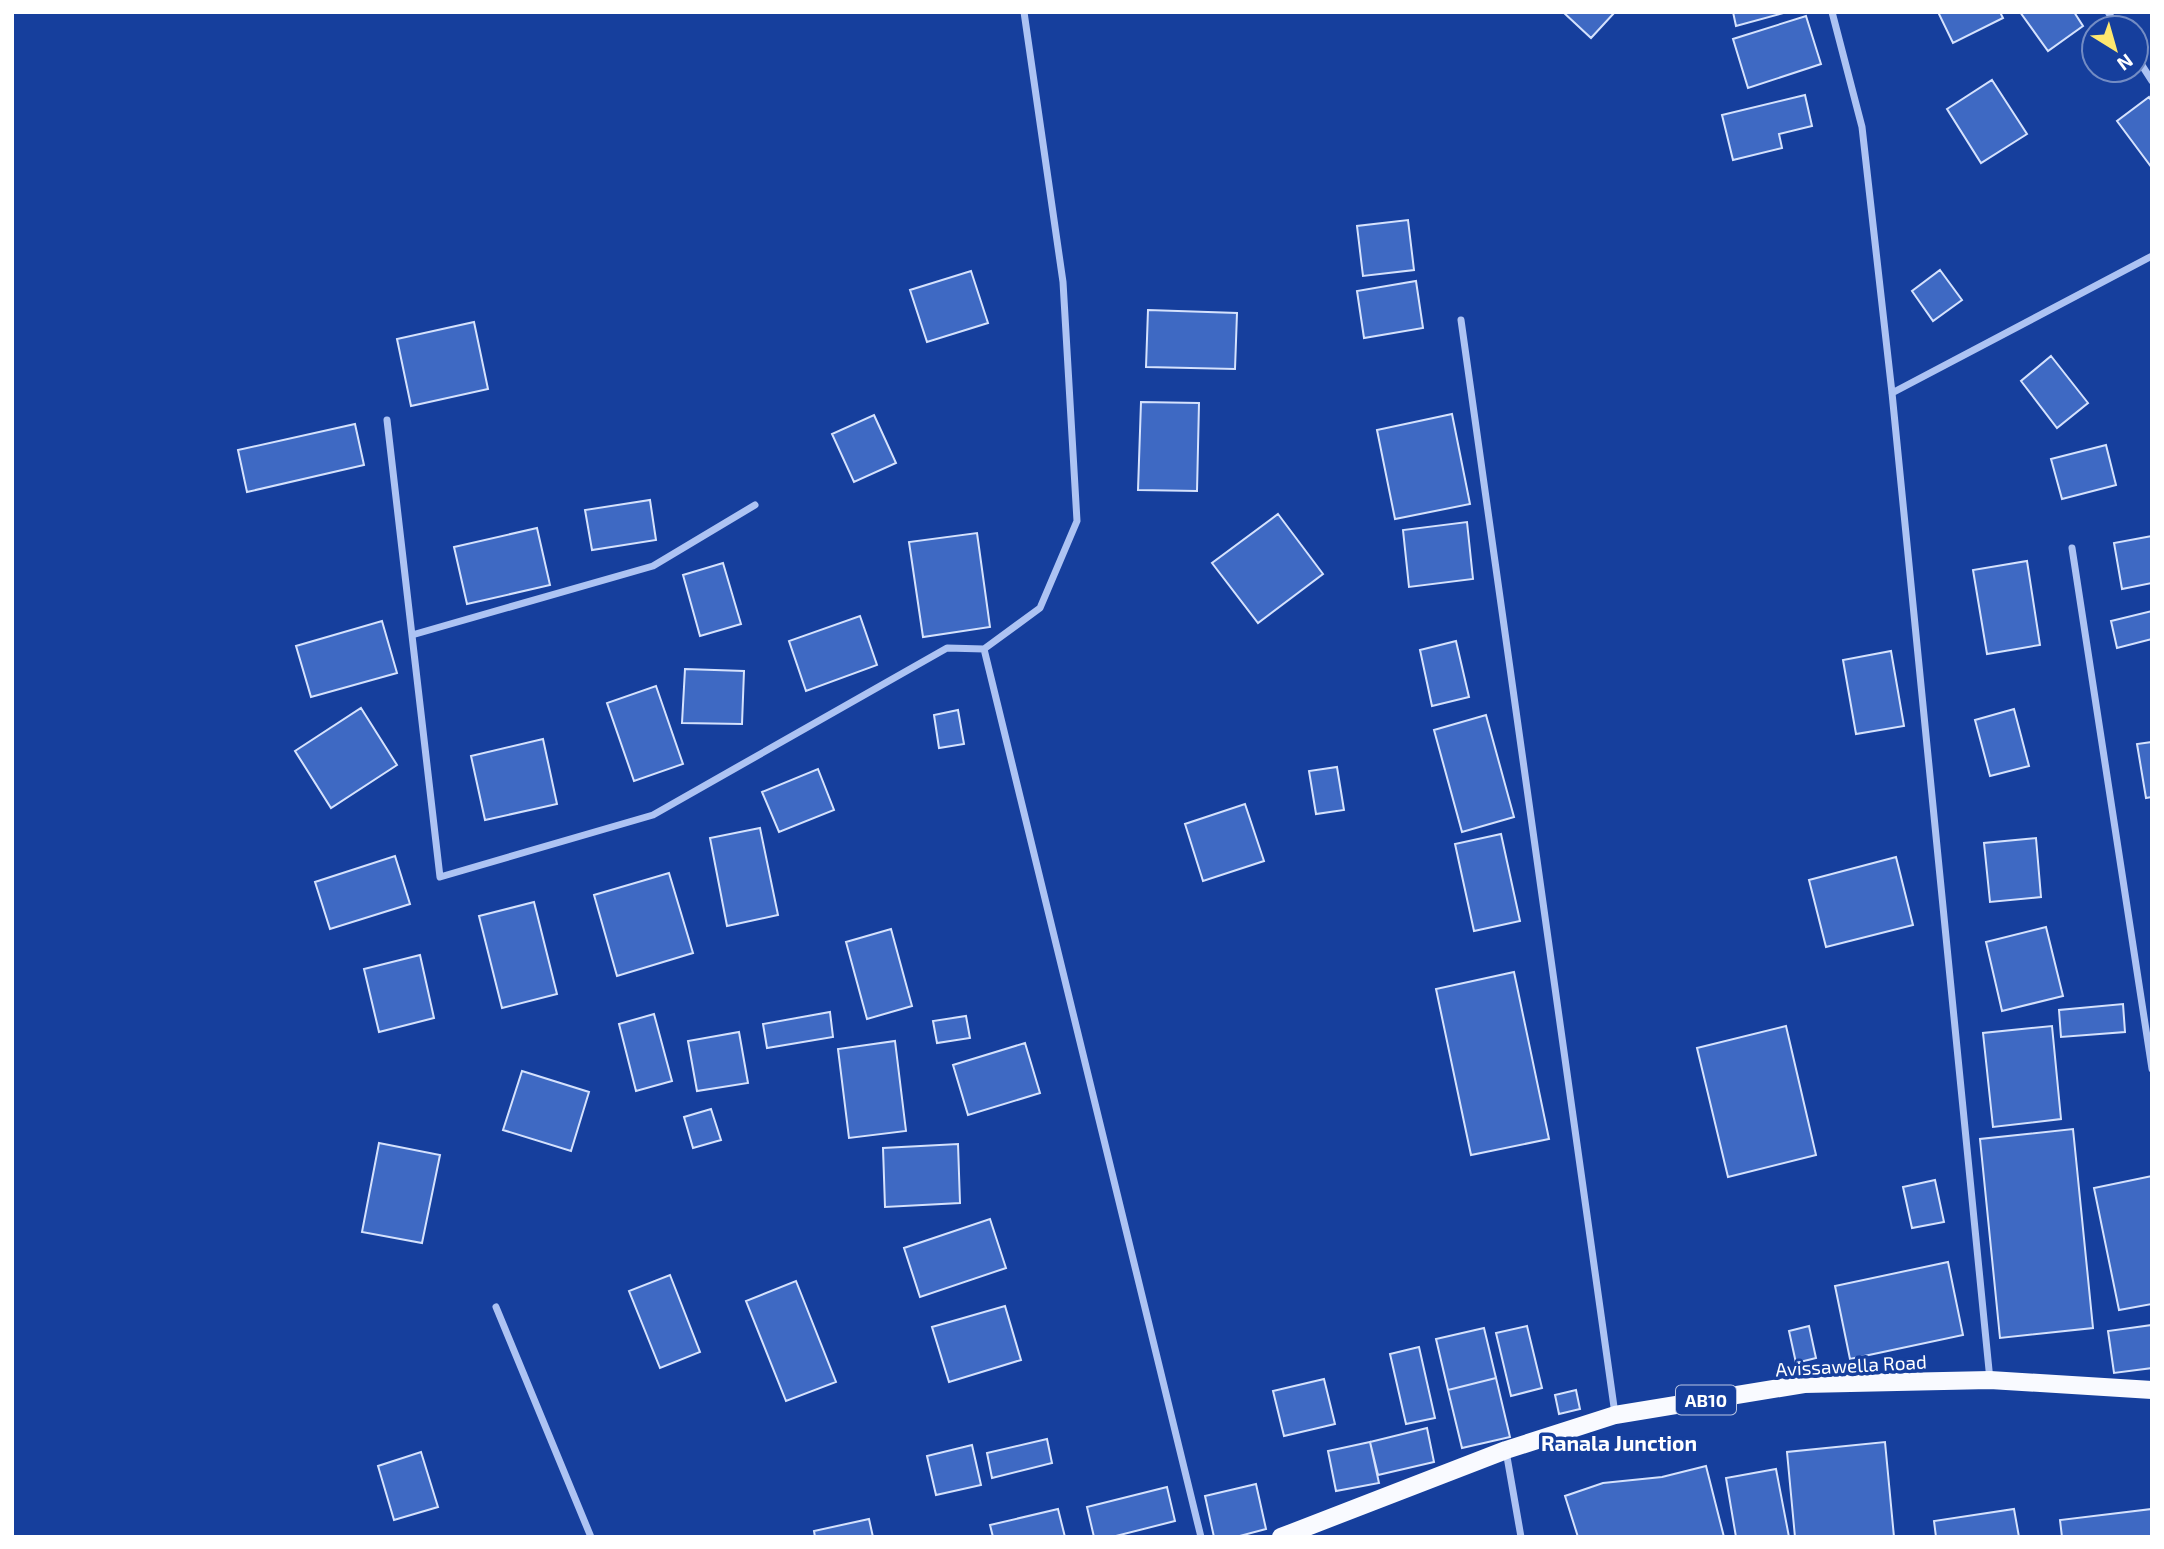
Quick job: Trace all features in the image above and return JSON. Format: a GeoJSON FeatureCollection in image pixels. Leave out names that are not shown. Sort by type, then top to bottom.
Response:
{"type":"FeatureCollection","features":[{"type":"Feature","properties":{"kind":"main road","name":"Avissawella Road"},"geometry":{"type":"LineString","coordinates":[[1281,1537],[1506,1450],[1615,1415],[1804,1384],[1990,1380],[2152,1390]]}},
{"type":"Feature","properties":{"kind":"street"},"geometry":{"type":"LineString","coordinates":[[387,420],[440,877],[653,816],[947,648],[984,649],[1040,608],[1077,521],[1063,282],[1024,12]]}},
{"type":"Feature","properties":{"kind":"street"},"geometry":{"type":"LineString","coordinates":[[1832,12],[1862,127],[1892,393],[1990,1380]]}},
{"type":"Feature","properties":{"kind":"street"},"geometry":{"type":"LineString","coordinates":[[1892,393],[2152,256]]}},
{"type":"Feature","properties":{"kind":"street"},"geometry":{"type":"LineString","coordinates":[[1461,320],[1615,1415]]}},
{"type":"Feature","properties":{"kind":"street"},"geometry":{"type":"LineString","coordinates":[[412,635],[653,566],[755,505]]}},
{"type":"Feature","properties":{"kind":"street"},"geometry":{"type":"LineString","coordinates":[[2072,548],[2152,1069]]}},
{"type":"Feature","properties":{"kind":"street"},"geometry":{"type":"LineString","coordinates":[[984,649],[1201,1537]]}},
{"type":"Feature","properties":{"kind":"street"},"geometry":{"type":"LineString","coordinates":[[496,1307],[591,1537]]}},
{"type":"Feature","properties":{"kind":"street"},"geometry":{"type":"LineString","coordinates":[[1506,1450],[1521,1537]]}},
{"type":"Feature","properties":{"kind":"building"},"geometry":{"type":"Polygon","coordinates":[[[1563,12],[1615,12],[1591,38],[1563,12]]]}},
{"type":"Feature","properties":{"kind":"building"},"geometry":{"type":"Polygon","coordinates":[[[1733,12],[1787,12],[1736,26],[1733,12]]]}},
{"type":"Feature","properties":{"kind":"building"},"geometry":{"type":"Polygon","coordinates":[[[1938,12],[2000,12],[2003,18],[1953,43],[1938,12]]]}},
{"type":"Feature","properties":{"kind":"building"},"geometry":{"type":"Polygon","coordinates":[[[2020,12],[2074,12],[2080,21],[2080,28],[2048,51],[2020,12]]]}},
{"type":"Feature","properties":{"kind":"building"},"geometry":{"type":"Polygon","coordinates":[[[1806,16],[1821,64],[1748,88],[1733,39],[1806,16]]]}},
{"type":"Feature","properties":{"kind":"building"},"geometry":{"type":"Polygon","coordinates":[[[1992,80],[2027,134],[1981,163],[1947,109],[1992,80]]]}},
{"type":"Feature","properties":{"kind":"building"},"geometry":{"type":"Polygon","coordinates":[[[1805,95],[1812,126],[1779,134],[1782,148],[1733,160],[1722,115],[1805,95]]]}},
{"type":"Feature","properties":{"kind":"building"},"geometry":{"type":"Polygon","coordinates":[[[2149,97],[2152,102],[2152,168],[2117,121],[2149,97]]]}},
{"type":"Feature","properties":{"kind":"building"},"geometry":{"type":"Polygon","coordinates":[[[1408,220],[1414,270],[1363,276],[1357,226],[1408,220]]]}},
{"type":"Feature","properties":{"kind":"building"},"geometry":{"type":"Polygon","coordinates":[[[1940,270],[1962,300],[1933,321],[1912,291],[1940,270]]]}},
{"type":"Feature","properties":{"kind":"building"},"geometry":{"type":"Polygon","coordinates":[[[971,271],[988,323],[927,342],[910,290],[971,271]]]}},
{"type":"Feature","properties":{"kind":"building"},"geometry":{"type":"Polygon","coordinates":[[[1416,281],[1423,328],[1364,338],[1357,291],[1416,281]]]}},
{"type":"Feature","properties":{"kind":"building"},"geometry":{"type":"Polygon","coordinates":[[[1148,310],[1237,313],[1235,369],[1146,367],[1148,310]]]}},
{"type":"Feature","properties":{"kind":"building"},"geometry":{"type":"Polygon","coordinates":[[[474,322],[488,389],[411,406],[397,339],[474,322]]]}},
{"type":"Feature","properties":{"kind":"building"},"geometry":{"type":"Polygon","coordinates":[[[2051,356],[2088,403],[2057,428],[2021,381],[2051,356]]]}},
{"type":"Feature","properties":{"kind":"building"},"geometry":{"type":"Polygon","coordinates":[[[1141,402],[1199,403],[1197,491],[1138,490],[1141,402]]]}},
{"type":"Feature","properties":{"kind":"building"},"geometry":{"type":"Polygon","coordinates":[[[1452,414],[1470,504],[1395,519],[1377,430],[1452,414]]]}},
{"type":"Feature","properties":{"kind":"building"},"geometry":{"type":"Polygon","coordinates":[[[874,415],[896,463],[854,482],[832,434],[874,415]]]}},
{"type":"Feature","properties":{"kind":"building"},"geometry":{"type":"Polygon","coordinates":[[[355,424],[364,465],[247,492],[238,450],[355,424]]]}},
{"type":"Feature","properties":{"kind":"building"},"geometry":{"type":"Polygon","coordinates":[[[2106,445],[2116,485],[2062,499],[2051,459],[2106,445]]]}},
{"type":"Feature","properties":{"kind":"building"},"geometry":{"type":"Polygon","coordinates":[[[650,500],[656,540],[592,550],[585,510],[650,500]]]}},
{"type":"Feature","properties":{"kind":"building"},"geometry":{"type":"Polygon","coordinates":[[[1278,514],[1323,574],[1258,623],[1212,563],[1278,514]]]}},
{"type":"Feature","properties":{"kind":"building"},"geometry":{"type":"Polygon","coordinates":[[[1467,522],[1473,579],[1409,587],[1403,530],[1467,522]]]}},
{"type":"Feature","properties":{"kind":"building"},"geometry":{"type":"Polygon","coordinates":[[[537,528],[550,585],[467,604],[454,547],[537,528]]]}},
{"type":"Feature","properties":{"kind":"building"},"geometry":{"type":"Polygon","coordinates":[[[977,533],[990,627],[923,637],[909,542],[977,533]]]}},
{"type":"Feature","properties":{"kind":"building"},"geometry":{"type":"Polygon","coordinates":[[[2152,536],[2152,583],[2122,589],[2114,543],[2152,536]]]}},
{"type":"Feature","properties":{"kind":"building"},"geometry":{"type":"Polygon","coordinates":[[[2027,561],[2040,645],[1987,654],[1973,570],[2027,561]]]}},
{"type":"Feature","properties":{"kind":"building"},"geometry":{"type":"Polygon","coordinates":[[[723,563],[741,624],[700,636],[683,575],[723,563]]]}},
{"type":"Feature","properties":{"kind":"building"},"geometry":{"type":"Polygon","coordinates":[[[2152,611],[2152,639],[2117,648],[2111,621],[2152,611]]]}},
{"type":"Feature","properties":{"kind":"building"},"geometry":{"type":"Polygon","coordinates":[[[860,616],[877,665],[806,691],[789,641],[860,616]]]}},
{"type":"Feature","properties":{"kind":"building"},"geometry":{"type":"Polygon","coordinates":[[[382,621],[397,673],[311,697],[296,646],[382,621]]]}},
{"type":"Feature","properties":{"kind":"building"},"geometry":{"type":"Polygon","coordinates":[[[1456,641],[1469,697],[1432,706],[1420,650],[1456,641]]]}},
{"type":"Feature","properties":{"kind":"building"},"geometry":{"type":"Polygon","coordinates":[[[1891,651],[1904,726],[1856,734],[1843,660],[1891,651]]]}},
{"type":"Feature","properties":{"kind":"building"},"geometry":{"type":"Polygon","coordinates":[[[685,669],[744,671],[742,724],[682,723],[685,669]]]}},
{"type":"Feature","properties":{"kind":"building"},"geometry":{"type":"Polygon","coordinates":[[[656,686],[683,764],[634,781],[607,703],[656,686]]]}},
{"type":"Feature","properties":{"kind":"building"},"geometry":{"type":"Polygon","coordinates":[[[361,708],[397,765],[331,808],[295,751],[361,708]]]}},
{"type":"Feature","properties":{"kind":"building"},"geometry":{"type":"Polygon","coordinates":[[[2014,709],[2029,766],[1990,776],[1975,720],[2014,709]]]}},
{"type":"Feature","properties":{"kind":"building"},"geometry":{"type":"Polygon","coordinates":[[[958,710],[964,744],[939,748],[934,715],[958,710]]]}},
{"type":"Feature","properties":{"kind":"building"},"geometry":{"type":"Polygon","coordinates":[[[1486,715],[1514,817],[1462,832],[1434,730],[1486,715]]]}},
{"type":"Feature","properties":{"kind":"building"},"geometry":{"type":"Polygon","coordinates":[[[543,739],[557,804],[485,820],[471,756],[543,739]]]}},
{"type":"Feature","properties":{"kind":"building"},"geometry":{"type":"Polygon","coordinates":[[[2152,742],[2152,797],[2146,798],[2137,744],[2152,742]]]}},
{"type":"Feature","properties":{"kind":"building"},"geometry":{"type":"Polygon","coordinates":[[[1337,767],[1344,810],[1316,814],[1309,771],[1337,767]]]}},
{"type":"Feature","properties":{"kind":"building"},"geometry":{"type":"Polygon","coordinates":[[[818,769],[834,810],[779,832],[762,792],[818,769]]]}},
{"type":"Feature","properties":{"kind":"building"},"geometry":{"type":"Polygon","coordinates":[[[1245,804],[1264,861],[1203,881],[1185,824],[1245,804]]]}},
{"type":"Feature","properties":{"kind":"building"},"geometry":{"type":"Polygon","coordinates":[[[760,828],[778,915],[727,926],[710,838],[760,828]]]}},
{"type":"Feature","properties":{"kind":"building"},"geometry":{"type":"Polygon","coordinates":[[[1501,834],[1520,921],[1474,931],[1455,844],[1501,834]]]}},
{"type":"Feature","properties":{"kind":"building"},"geometry":{"type":"Polygon","coordinates":[[[2036,838],[2041,897],[1990,902],[1984,843],[2036,838]]]}},
{"type":"Feature","properties":{"kind":"building"},"geometry":{"type":"Polygon","coordinates":[[[395,856],[410,904],[330,929],[315,882],[395,856]]]}},
{"type":"Feature","properties":{"kind":"building"},"geometry":{"type":"Polygon","coordinates":[[[1896,857],[1913,925],[1826,947],[1809,880],[1896,857]]]}},
{"type":"Feature","properties":{"kind":"building"},"geometry":{"type":"Polygon","coordinates":[[[669,873],[693,953],[617,976],[594,895],[669,873]]]}},
{"type":"Feature","properties":{"kind":"building"},"geometry":{"type":"Polygon","coordinates":[[[534,902],[557,994],[502,1008],[479,916],[534,902]]]}},
{"type":"Feature","properties":{"kind":"building"},"geometry":{"type":"Polygon","coordinates":[[[2046,927],[2063,996],[2002,1011],[1986,942],[2046,927]]]}},
{"type":"Feature","properties":{"kind":"building"},"geometry":{"type":"Polygon","coordinates":[[[891,929],[912,1006],[867,1019],[846,942],[891,929]]]}},
{"type":"Feature","properties":{"kind":"building"},"geometry":{"type":"Polygon","coordinates":[[[420,955],[434,1018],[379,1032],[364,969],[420,955]]]}},
{"type":"Feature","properties":{"kind":"building"},"geometry":{"type":"Polygon","coordinates":[[[1514,972],[1549,1139],[1471,1155],[1436,989],[1514,972]]]}},
{"type":"Feature","properties":{"kind":"building"},"geometry":{"type":"Polygon","coordinates":[[[2123,1004],[2125,1032],[2061,1037],[2059,1010],[2123,1004]]]}},
{"type":"Feature","properties":{"kind":"building"},"geometry":{"type":"Polygon","coordinates":[[[830,1012],[833,1037],[767,1048],[763,1024],[830,1012]]]}},
{"type":"Feature","properties":{"kind":"building"},"geometry":{"type":"Polygon","coordinates":[[[654,1014],[672,1081],[636,1091],[619,1024],[654,1014]]]}},
{"type":"Feature","properties":{"kind":"building"},"geometry":{"type":"Polygon","coordinates":[[[966,1016],[970,1038],[937,1043],[933,1021],[966,1016]]]}},
{"type":"Feature","properties":{"kind":"building"},"geometry":{"type":"Polygon","coordinates":[[[1786,1026],[1816,1155],[1728,1177],[1697,1048],[1786,1026]]]}},
{"type":"Feature","properties":{"kind":"building"},"geometry":{"type":"Polygon","coordinates":[[[2052,1026],[2061,1119],[1993,1127],[1983,1033],[2052,1026]]]}},
{"type":"Feature","properties":{"kind":"building"},"geometry":{"type":"Polygon","coordinates":[[[739,1032],[748,1083],[697,1091],[688,1041],[739,1032]]]}},
{"type":"Feature","properties":{"kind":"building"},"geometry":{"type":"Polygon","coordinates":[[[895,1041],[906,1131],[849,1138],[838,1049],[895,1041]]]}},
{"type":"Feature","properties":{"kind":"building"},"geometry":{"type":"Polygon","coordinates":[[[1025,1043],[1040,1093],[968,1115],[953,1065],[1025,1043]]]}},
{"type":"Feature","properties":{"kind":"building"},"geometry":{"type":"Polygon","coordinates":[[[522,1071],[589,1092],[571,1151],[503,1130],[522,1071]]]}},
{"type":"Feature","properties":{"kind":"building"},"geometry":{"type":"Polygon","coordinates":[[[711,1109],[721,1140],[693,1148],[684,1117],[711,1109]]]}},
{"type":"Feature","properties":{"kind":"building"},"geometry":{"type":"Polygon","coordinates":[[[2073,1129],[2093,1328],[2000,1338],[1980,1139],[2073,1129]]]}},
{"type":"Feature","properties":{"kind":"building"},"geometry":{"type":"Polygon","coordinates":[[[379,1143],[440,1155],[422,1243],[362,1232],[379,1143]]]}},
{"type":"Feature","properties":{"kind":"building"},"geometry":{"type":"Polygon","coordinates":[[[958,1144],[960,1203],[885,1207],[883,1148],[958,1144]]]}},
{"type":"Feature","properties":{"kind":"building"},"geometry":{"type":"Polygon","coordinates":[[[2152,1176],[2152,1304],[2119,1310],[2094,1188],[2152,1176]]]}},
{"type":"Feature","properties":{"kind":"building"},"geometry":{"type":"Polygon","coordinates":[[[1935,1180],[1944,1222],[1912,1228],[1903,1187],[1935,1180]]]}},
{"type":"Feature","properties":{"kind":"building"},"geometry":{"type":"Polygon","coordinates":[[[990,1219],[1006,1268],[920,1297],[904,1248],[990,1219]]]}},
{"type":"Feature","properties":{"kind":"building"},"geometry":{"type":"Polygon","coordinates":[[[1948,1262],[1963,1335],[1850,1359],[1835,1286],[1948,1262]]]}},
{"type":"Feature","properties":{"kind":"building"},"geometry":{"type":"Polygon","coordinates":[[[670,1275],[700,1352],[660,1368],[629,1291],[670,1275]]]}},
{"type":"Feature","properties":{"kind":"building"},"geometry":{"type":"Polygon","coordinates":[[[796,1281],[836,1382],[786,1401],[746,1301],[796,1281]]]}},
{"type":"Feature","properties":{"kind":"building"},"geometry":{"type":"Polygon","coordinates":[[[1005,1306],[1021,1360],[949,1382],[932,1327],[1005,1306]]]}},
{"type":"Feature","properties":{"kind":"building"},"geometry":{"type":"Polygon","coordinates":[[[2152,1325],[2152,1368],[2114,1373],[2108,1331],[2152,1325]]]}},
{"type":"Feature","properties":{"kind":"building"},"geometry":{"type":"Polygon","coordinates":[[[1527,1326],[1542,1388],[1511,1396],[1496,1333],[1527,1326]]]}},
{"type":"Feature","properties":{"kind":"building"},"geometry":{"type":"Polygon","coordinates":[[[1809,1326],[1816,1358],[1796,1363],[1789,1331],[1809,1326]]]}},
{"type":"Feature","properties":{"kind":"building"},"geometry":{"type":"Polygon","coordinates":[[[1484,1328],[1496,1378],[1448,1390],[1436,1339],[1484,1328]]]}},
{"type":"Feature","properties":{"kind":"building"},"geometry":{"type":"Polygon","coordinates":[[[1419,1347],[1435,1418],[1406,1424],[1390,1354],[1419,1347]]]}},
{"type":"Feature","properties":{"kind":"building"},"geometry":{"type":"Polygon","coordinates":[[[1496,1378],[1510,1437],[1462,1448],[1448,1390],[1496,1378]]]}},
{"type":"Feature","properties":{"kind":"building"},"geometry":{"type":"Polygon","coordinates":[[[1324,1379],[1335,1424],[1284,1436],[1273,1391],[1324,1379]]]}},
{"type":"Feature","properties":{"kind":"building"},"geometry":{"type":"Polygon","coordinates":[[[1576,1390],[1580,1409],[1559,1414],[1555,1395],[1576,1390]]]}},
{"type":"Feature","properties":{"kind":"building"},"geometry":{"type":"Polygon","coordinates":[[[1427,1428],[1434,1462],[1378,1475],[1370,1442],[1427,1428]]]}},
{"type":"Feature","properties":{"kind":"building"},"geometry":{"type":"Polygon","coordinates":[[[1047,1439],[1052,1463],[992,1478],[987,1453],[1047,1439]]]}},
{"type":"Feature","properties":{"kind":"building"},"geometry":{"type":"Polygon","coordinates":[[[1370,1442],[1379,1483],[1336,1491],[1328,1451],[1370,1442]]]}},
{"type":"Feature","properties":{"kind":"building"},"geometry":{"type":"Polygon","coordinates":[[[1885,1442],[1894,1537],[1795,1537],[1787,1452],[1885,1442]]]}},
{"type":"Feature","properties":{"kind":"building"},"geometry":{"type":"Polygon","coordinates":[[[972,1445],[981,1485],[936,1495],[927,1456],[972,1445]]]}},
{"type":"Feature","properties":{"kind":"building"},"geometry":{"type":"Polygon","coordinates":[[[421,1452],[438,1507],[394,1520],[378,1466],[421,1452]]]}},
{"type":"Feature","properties":{"kind":"building"},"geometry":{"type":"Polygon","coordinates":[[[1706,1466],[1724,1537],[1578,1537],[1565,1496],[1603,1483],[1662,1477],[1706,1466]]]}},
{"type":"Feature","properties":{"kind":"building"},"geometry":{"type":"Polygon","coordinates":[[[1776,1469],[1789,1537],[1736,1537],[1726,1478],[1776,1469]]]}},
{"type":"Feature","properties":{"kind":"building"},"geometry":{"type":"Polygon","coordinates":[[[1256,1484],[1266,1529],[1236,1537],[1214,1537],[1205,1496],[1256,1484]]]}},
{"type":"Feature","properties":{"kind":"building"},"geometry":{"type":"Polygon","coordinates":[[[1167,1487],[1175,1521],[1112,1537],[1094,1537],[1087,1507],[1167,1487]]]}},
{"type":"Feature","properties":{"kind":"building"},"geometry":{"type":"Polygon","coordinates":[[[1058,1509],[1065,1537],[993,1537],[990,1525],[1058,1509]]]}},
{"type":"Feature","properties":{"kind":"building"},"geometry":{"type":"Polygon","coordinates":[[[2014,1509],[2019,1537],[1936,1537],[1934,1521],[2014,1509]]]}},
{"type":"Feature","properties":{"kind":"building"},"geometry":{"type":"Polygon","coordinates":[[[2152,1509],[2152,1537],[2062,1537],[2060,1520],[2152,1509]]]}},
{"type":"Feature","properties":{"kind":"building"},"geometry":{"type":"Polygon","coordinates":[[[869,1519],[873,1537],[815,1537],[814,1531],[869,1519]]]}},
{"type":"Feature","properties":{"kind":"district","name":"Ranala Junction"},"geometry":{"type":"Point","coordinates":[1619,1442]}}]}
